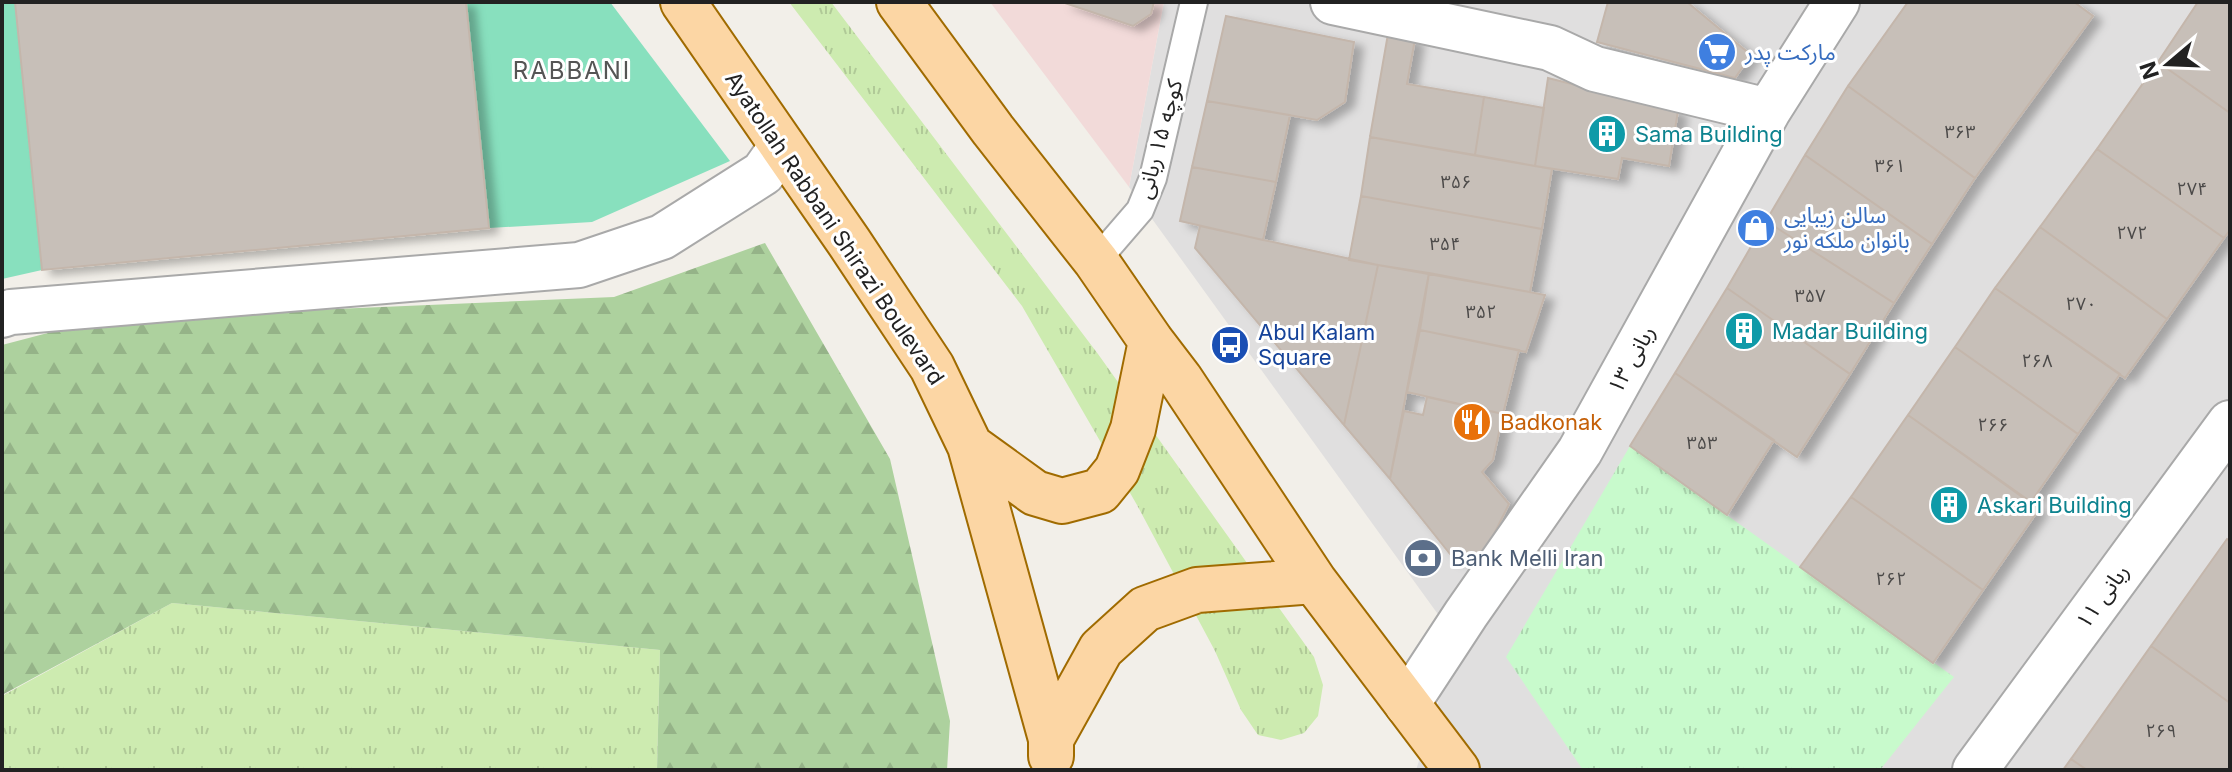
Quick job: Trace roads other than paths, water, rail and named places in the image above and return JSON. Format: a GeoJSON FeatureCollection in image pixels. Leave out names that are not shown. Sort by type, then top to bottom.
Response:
{"type":"FeatureCollection","features":[{"type":"Feature","properties":{"kind":"main road","name":"Ayatollah Rabbani Shirazi Boulevard"},"geometry":{"type":"LineString","coordinates":[[683,2],[932,367],[970,446],[1051,755]]}},
{"type":"Feature","properties":{"kind":"main road"},"geometry":{"type":"LineString","coordinates":[[899,2],[993,130],[1096,261],[1180,379],[1314,581],[1457,770]]}},
{"type":"Feature","properties":{"kind":"main road"},"geometry":{"type":"LineString","coordinates":[[970,446],[1035,493],[1062,501],[1100,491],[1117,470],[1133,429],[1151,341]]}},
{"type":"Feature","properties":{"kind":"main road"},"geometry":{"type":"LineString","coordinates":[[1051,755],[1101,649],[1145,609],[1197,590],[1314,581]]}},
{"type":"Feature","properties":{"kind":"street"},"geometry":{"type":"LineString","coordinates":[[1333,2],[1550,48],[1595,69],[1768,111]]}},
{"type":"Feature","properties":{"kind":"street","name":"ربانی ۱۳"},"geometry":{"type":"LineString","coordinates":[[1407,704],[1580,451],[1768,111],[1837,2]]}},
{"type":"Feature","properties":{"kind":"street"},"geometry":{"type":"LineString","coordinates":[[2,315],[579,265],[662,237],[763,173],[782,146]]}},
{"type":"Feature","properties":{"kind":"street","name":"ربانی ۱۱"},"geometry":{"type":"LineString","coordinates":[[1975,770],[2230,423]]}},
{"type":"Feature","properties":{"kind":"lane","name":"کوچه ۱۵ ربانی"},"geometry":{"type":"LineString","coordinates":[[1096,261],[1140,210],[1153,178],[1194,2]]}},
{"type":"Feature","properties":{"kind":"place","name":"مارکت پدر"},"geometry":{"type":"Point","coordinates":[1717,52]}},
{"type":"Feature","properties":{"kind":"place","name":"Sama Building"},"geometry":{"type":"Point","coordinates":[1607,134]}},
{"type":"Feature","properties":{"kind":"place","name":"سالن زیبایی بانوان ملکه نور"},"geometry":{"type":"Point","coordinates":[1756,228]}},
{"type":"Feature","properties":{"kind":"place","name":"Madar Building"},"geometry":{"type":"Point","coordinates":[1744,331]}},
{"type":"Feature","properties":{"kind":"place","name":"Abul Kalam Square"},"geometry":{"type":"Point","coordinates":[1230,345]}},
{"type":"Feature","properties":{"kind":"place","name":"Badkonak"},"geometry":{"type":"Point","coordinates":[1472,422]}},
{"type":"Feature","properties":{"kind":"place","name":"Askari Building"},"geometry":{"type":"Point","coordinates":[1949,505]}},
{"type":"Feature","properties":{"kind":"place","name":"Bank Melli Iran"},"geometry":{"type":"Point","coordinates":[1423,558]}},
{"type":"Feature","properties":{"kind":"district","name":"RABBANI"},"geometry":{"type":"Point","coordinates":[572,71]}}]}
